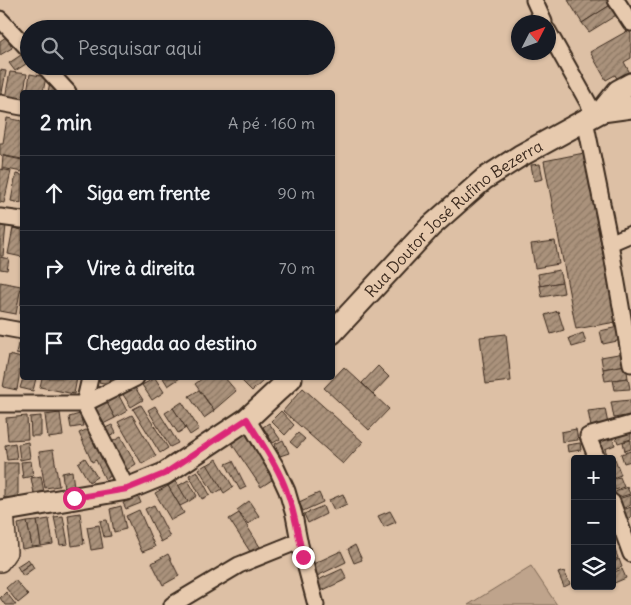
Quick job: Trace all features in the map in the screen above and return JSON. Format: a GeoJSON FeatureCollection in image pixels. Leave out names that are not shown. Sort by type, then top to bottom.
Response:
{"type":"FeatureCollection","features":[{"type":"Feature","properties":{"kind":"main road","name":"Rua Doutor José Rufino Bezerra"},"geometry":{"type":"LineString","coordinates":[[594,116],[618,91],[631,84]]}},
{"type":"Feature","properties":{"kind":"main road","name":"Rua Doutor José Rufino Bezerra"},"geometry":{"type":"LineString","coordinates":[[335,330],[430,227],[484,179],[520,156],[594,116],[631,107]]}},
{"type":"Feature","properties":{"kind":"main road"},"geometry":{"type":"LineString","coordinates":[[2,511],[127,489],[164,474],[247,419],[288,380]]}},
{"type":"Feature","properties":{"kind":"street"},"geometry":{"type":"LineString","coordinates":[[534,0],[541,15]]}},
{"type":"Feature","properties":{"kind":"street"},"geometry":{"type":"LineString","coordinates":[[616,0],[631,23]]}},
{"type":"Feature","properties":{"kind":"street"},"geometry":{"type":"LineString","coordinates":[[0,19],[20,40]]}},
{"type":"Feature","properties":{"kind":"street"},"geometry":{"type":"LineString","coordinates":[[556,46],[594,116],[610,243],[631,364]]}},
{"type":"Feature","properties":{"kind":"street"},"geometry":{"type":"LineString","coordinates":[[52,75],[66,90]]}},
{"type":"Feature","properties":{"kind":"street"},"geometry":{"type":"LineString","coordinates":[[0,103],[20,107]]}},
{"type":"Feature","properties":{"kind":"street"},"geometry":{"type":"LineString","coordinates":[[0,216],[20,220]]}},
{"type":"Feature","properties":{"kind":"street"},"geometry":{"type":"LineString","coordinates":[[610,243],[631,234]]}},
{"type":"Feature","properties":{"kind":"street"},"geometry":{"type":"LineString","coordinates":[[0,327],[20,331]]}},
{"type":"Feature","properties":{"kind":"street"},"geometry":{"type":"LineString","coordinates":[[90,380],[84,404],[127,489]]}},
{"type":"Feature","properties":{"kind":"street"},"geometry":{"type":"LineString","coordinates":[[0,404],[84,404],[132,380]]}},
{"type":"Feature","properties":{"kind":"street"},"geometry":{"type":"LineString","coordinates":[[247,419],[276,467],[287,491],[316,605]]}},
{"type":"Feature","properties":{"kind":"street"},"geometry":{"type":"LineString","coordinates":[[595,455],[588,436],[631,424]]}},
{"type":"Feature","properties":{"kind":"street"},"geometry":{"type":"LineString","coordinates":[[0,562],[6,552],[2,511]]}},
{"type":"Feature","properties":{"kind":"street"},"geometry":{"type":"LineString","coordinates":[[616,513],[631,554]]}},
{"type":"Feature","properties":{"kind":"street"},"geometry":{"type":"LineString","coordinates":[[172,605],[239,565],[299,541]]}},
{"type":"Feature","properties":{"kind":"shaded area"},"geometry":{"type":"Polygon","coordinates":[[[531,566],[557,605],[468,605],[531,566]]]}},
{"type":"Feature","properties":{"kind":"building"},"geometry":{"type":"Polygon","coordinates":[[[568,0],[610,0],[612,4],[582,23],[568,0]]]}},
{"type":"Feature","properties":{"kind":"building"},"geometry":{"type":"Polygon","coordinates":[[[612,4],[618,14],[589,32],[582,23],[612,4]]]}},
{"type":"Feature","properties":{"kind":"building"},"geometry":{"type":"Polygon","coordinates":[[[629,30],[631,34],[631,58],[624,62],[631,75],[620,84],[615,75],[606,80],[590,52],[629,30]]]}},
{"type":"Feature","properties":{"kind":"building"},"geometry":{"type":"Polygon","coordinates":[[[6,37],[12,48],[0,55],[0,41],[6,37]]]}},
{"type":"Feature","properties":{"kind":"building"},"geometry":{"type":"Polygon","coordinates":[[[20,56],[20,68],[15,71],[9,63],[20,56]]]}},
{"type":"Feature","properties":{"kind":"building"},"geometry":{"type":"Polygon","coordinates":[[[0,70],[6,71],[1,98],[0,97],[0,70]]]}},
{"type":"Feature","properties":{"kind":"building"},"geometry":{"type":"Polygon","coordinates":[[[10,72],[27,75],[24,90],[20,90],[20,101],[5,98],[10,72]]]}},
{"type":"Feature","properties":{"kind":"building"},"geometry":{"type":"Polygon","coordinates":[[[30,75],[46,77],[43,90],[27,90],[30,75]]]}},
{"type":"Feature","properties":{"kind":"building"},"geometry":{"type":"Polygon","coordinates":[[[50,82],[58,83],[57,90],[48,90],[50,82]]]}},
{"type":"Feature","properties":{"kind":"building"},"geometry":{"type":"Polygon","coordinates":[[[7,118],[20,121],[20,159],[0,155],[0,143],[3,143],[7,118]]]}},
{"type":"Feature","properties":{"kind":"building"},"geometry":{"type":"Polygon","coordinates":[[[584,153],[616,322],[576,329],[544,161],[584,153]]]}},
{"type":"Feature","properties":{"kind":"building"},"geometry":{"type":"Polygon","coordinates":[[[3,156],[20,160],[20,172],[2,168],[3,156]]]}},
{"type":"Feature","properties":{"kind":"building"},"geometry":{"type":"Polygon","coordinates":[[[540,164],[543,179],[534,181],[531,165],[540,164]]]}},
{"type":"Feature","properties":{"kind":"building"},"geometry":{"type":"Polygon","coordinates":[[[0,169],[11,171],[4,203],[0,202],[0,169]]]}},
{"type":"Feature","properties":{"kind":"building"},"geometry":{"type":"Polygon","coordinates":[[[16,174],[20,175],[20,203],[11,201],[16,174]]]}},
{"type":"Feature","properties":{"kind":"building"},"geometry":{"type":"Polygon","coordinates":[[[0,224],[6,225],[3,256],[0,256],[0,224]]]}},
{"type":"Feature","properties":{"kind":"building"},"geometry":{"type":"Polygon","coordinates":[[[13,228],[20,230],[20,257],[8,254],[13,228]]]}},
{"type":"Feature","properties":{"kind":"building"},"geometry":{"type":"Polygon","coordinates":[[[555,241],[559,264],[535,268],[531,244],[555,241]]]}},
{"type":"Feature","properties":{"kind":"building"},"geometry":{"type":"Polygon","coordinates":[[[0,257],[9,259],[7,270],[0,269],[0,257]]]}},
{"type":"Feature","properties":{"kind":"building"},"geometry":{"type":"Polygon","coordinates":[[[559,270],[562,282],[540,286],[538,274],[559,270]]]}},
{"type":"Feature","properties":{"kind":"building"},"geometry":{"type":"Polygon","coordinates":[[[0,282],[20,286],[16,314],[0,311],[0,282]]]}},
{"type":"Feature","properties":{"kind":"building"},"geometry":{"type":"Polygon","coordinates":[[[562,282],[564,293],[542,297],[540,286],[562,282]]]}},
{"type":"Feature","properties":{"kind":"building"},"geometry":{"type":"Polygon","coordinates":[[[558,311],[564,330],[551,334],[545,315],[558,311]]]}},
{"type":"Feature","properties":{"kind":"building"},"geometry":{"type":"Polygon","coordinates":[[[618,327],[622,340],[603,344],[600,331],[618,327]]]}},
{"type":"Feature","properties":{"kind":"building"},"geometry":{"type":"Polygon","coordinates":[[[583,333],[586,343],[572,347],[569,338],[583,333]]]}},
{"type":"Feature","properties":{"kind":"building"},"geometry":{"type":"Polygon","coordinates":[[[506,334],[511,381],[486,384],[480,337],[506,334]]]}},
{"type":"Feature","properties":{"kind":"building"},"geometry":{"type":"Polygon","coordinates":[[[18,344],[20,344],[20,355],[16,354],[18,344]]]}},
{"type":"Feature","properties":{"kind":"building"},"geometry":{"type":"Polygon","coordinates":[[[624,353],[626,365],[603,369],[601,357],[624,353]]]}},
{"type":"Feature","properties":{"kind":"building"},"geometry":{"type":"Polygon","coordinates":[[[9,355],[20,358],[17,390],[3,387],[9,355]]]}},
{"type":"Feature","properties":{"kind":"building"},"geometry":{"type":"Polygon","coordinates":[[[626,365],[628,378],[605,381],[603,369],[626,365]]]}},
{"type":"Feature","properties":{"kind":"building"},"geometry":{"type":"Polygon","coordinates":[[[378,366],[389,377],[373,394],[362,383],[378,366]]]}},
{"type":"Feature","properties":{"kind":"building"},"geometry":{"type":"Polygon","coordinates":[[[344,367],[389,409],[369,430],[324,388],[332,380],[335,380],[335,376],[344,367]]]}},
{"type":"Feature","properties":{"kind":"building"},"geometry":{"type":"Polygon","coordinates":[[[628,378],[630,389],[615,390],[613,380],[628,378]]]}},
{"type":"Feature","properties":{"kind":"building"},"geometry":{"type":"Polygon","coordinates":[[[22,380],[36,380],[33,391],[20,388],[22,380]]]}},
{"type":"Feature","properties":{"kind":"building"},"geometry":{"type":"Polygon","coordinates":[[[42,380],[77,380],[74,394],[40,387],[42,380]]]}},
{"type":"Feature","properties":{"kind":"building"},"geometry":{"type":"Polygon","coordinates":[[[100,380],[110,380],[109,384],[99,382],[100,380]]]}},
{"type":"Feature","properties":{"kind":"building"},"geometry":{"type":"Polygon","coordinates":[[[151,380],[156,380],[164,392],[152,400],[142,385],[151,380]]]}},
{"type":"Feature","properties":{"kind":"building"},"geometry":{"type":"Polygon","coordinates":[[[164,380],[177,380],[168,386],[164,380]]]}},
{"type":"Feature","properties":{"kind":"building"},"geometry":{"type":"Polygon","coordinates":[[[200,380],[227,380],[236,391],[214,410],[195,384],[200,380]]]}},
{"type":"Feature","properties":{"kind":"building"},"geometry":{"type":"Polygon","coordinates":[[[241,380],[263,381],[252,391],[241,380]]]}},
{"type":"Feature","properties":{"kind":"building"},"geometry":{"type":"Polygon","coordinates":[[[134,386],[143,400],[131,407],[122,393],[134,386]]]}},
{"type":"Feature","properties":{"kind":"building"},"geometry":{"type":"Polygon","coordinates":[[[303,388],[363,442],[343,464],[283,411],[303,388]]]}},
{"type":"Feature","properties":{"kind":"building"},"geometry":{"type":"Polygon","coordinates":[[[199,390],[214,411],[204,418],[189,396],[199,390]]]}},
{"type":"Feature","properties":{"kind":"building"},"geometry":{"type":"Polygon","coordinates":[[[117,392],[127,411],[115,418],[105,399],[117,392]]]}},
{"type":"Feature","properties":{"kind":"building"},"geometry":{"type":"Polygon","coordinates":[[[105,399],[115,418],[103,424],[92,405],[105,399]]]}},
{"type":"Feature","properties":{"kind":"building"},"geometry":{"type":"Polygon","coordinates":[[[630,400],[631,415],[614,418],[611,402],[630,400]]]}},
{"type":"Feature","properties":{"kind":"building"},"geometry":{"type":"Polygon","coordinates":[[[182,402],[199,429],[190,435],[173,408],[182,402]]]}},
{"type":"Feature","properties":{"kind":"building"},"geometry":{"type":"Polygon","coordinates":[[[141,405],[168,448],[160,453],[133,409],[141,405]]]}},
{"type":"Feature","properties":{"kind":"building"},"geometry":{"type":"Polygon","coordinates":[[[155,406],[178,443],[170,447],[148,410],[155,406]]]}},
{"type":"Feature","properties":{"kind":"building"},"geometry":{"type":"Polygon","coordinates":[[[173,408],[186,428],[178,433],[165,413],[173,408]]]}},
{"type":"Feature","properties":{"kind":"building"},"geometry":{"type":"Polygon","coordinates":[[[605,409],[608,424],[591,427],[588,411],[605,409]]]}},
{"type":"Feature","properties":{"kind":"building"},"geometry":{"type":"Polygon","coordinates":[[[281,411],[294,425],[285,435],[271,421],[281,411]]]}},
{"type":"Feature","properties":{"kind":"building"},"geometry":{"type":"Polygon","coordinates":[[[60,413],[63,436],[48,438],[45,415],[60,413]]]}},
{"type":"Feature","properties":{"kind":"building"},"geometry":{"type":"Polygon","coordinates":[[[80,414],[83,426],[71,428],[69,417],[80,414]]]}},
{"type":"Feature","properties":{"kind":"building"},"geometry":{"type":"Polygon","coordinates":[[[132,415],[156,456],[142,464],[118,422],[132,415]]]}},
{"type":"Feature","properties":{"kind":"building"},"geometry":{"type":"Polygon","coordinates":[[[27,416],[28,439],[8,440],[6,418],[27,416]]]}},
{"type":"Feature","properties":{"kind":"building"},"geometry":{"type":"Polygon","coordinates":[[[41,416],[41,436],[31,436],[30,417],[41,416]]]}},
{"type":"Feature","properties":{"kind":"building"},"geometry":{"type":"Polygon","coordinates":[[[269,423],[280,439],[273,443],[263,427],[269,423]]]}},
{"type":"Feature","properties":{"kind":"building"},"geometry":{"type":"Polygon","coordinates":[[[112,425],[116,433],[107,438],[103,429],[112,425]]]}},
{"type":"Feature","properties":{"kind":"building"},"geometry":{"type":"Polygon","coordinates":[[[93,427],[115,474],[105,479],[96,460],[92,462],[79,433],[93,427]]]}},
{"type":"Feature","properties":{"kind":"building"},"geometry":{"type":"Polygon","coordinates":[[[576,429],[578,440],[562,442],[561,432],[576,429]]]}},
{"type":"Feature","properties":{"kind":"building"},"geometry":{"type":"Polygon","coordinates":[[[631,429],[631,439],[618,443],[615,434],[631,429]]]}},
{"type":"Feature","properties":{"kind":"building"},"geometry":{"type":"Polygon","coordinates":[[[244,431],[275,478],[261,487],[230,441],[244,431]]]}},
{"type":"Feature","properties":{"kind":"building"},"geometry":{"type":"Polygon","coordinates":[[[298,433],[305,439],[297,448],[290,442],[298,433]]]}},
{"type":"Feature","properties":{"kind":"building"},"geometry":{"type":"Polygon","coordinates":[[[611,434],[615,445],[605,449],[607,455],[604,455],[597,440],[611,434]]]}},
{"type":"Feature","properties":{"kind":"building"},"geometry":{"type":"Polygon","coordinates":[[[121,437],[136,464],[125,471],[109,443],[121,437]]]}},
{"type":"Feature","properties":{"kind":"building"},"geometry":{"type":"Polygon","coordinates":[[[283,440],[289,453],[280,456],[275,444],[283,440]]]}},
{"type":"Feature","properties":{"kind":"building"},"geometry":{"type":"Polygon","coordinates":[[[631,440],[631,449],[625,451],[623,442],[631,440]]]}},
{"type":"Feature","properties":{"kind":"building"},"geometry":{"type":"Polygon","coordinates":[[[28,442],[30,458],[20,460],[18,444],[28,442]]]}},
{"type":"Feature","properties":{"kind":"building"},"geometry":{"type":"Polygon","coordinates":[[[15,443],[17,459],[7,460],[5,445],[15,443]]]}},
{"type":"Feature","properties":{"kind":"building"},"geometry":{"type":"Polygon","coordinates":[[[580,443],[581,450],[568,452],[567,445],[580,443]]]}},
{"type":"Feature","properties":{"kind":"building"},"geometry":{"type":"Polygon","coordinates":[[[53,450],[59,486],[45,488],[39,452],[53,450]]]}},
{"type":"Feature","properties":{"kind":"building"},"geometry":{"type":"Polygon","coordinates":[[[631,451],[631,461],[624,463],[621,454],[631,451]]]}},
{"type":"Feature","properties":{"kind":"building"},"geometry":{"type":"Polygon","coordinates":[[[85,458],[97,477],[89,482],[78,463],[85,458]]]}},
{"type":"Feature","properties":{"kind":"building"},"geometry":{"type":"Polygon","coordinates":[[[217,459],[233,487],[224,493],[207,465],[217,459]]]}},
{"type":"Feature","properties":{"kind":"building"},"geometry":{"type":"Polygon","coordinates":[[[31,461],[33,476],[23,478],[21,462],[31,461]]]}},
{"type":"Feature","properties":{"kind":"building"},"geometry":{"type":"Polygon","coordinates":[[[233,461],[246,487],[240,490],[226,464],[233,461]]]}},
{"type":"Feature","properties":{"kind":"building"},"geometry":{"type":"Polygon","coordinates":[[[616,462],[621,475],[616,477],[616,462]]]}},
{"type":"Feature","properties":{"kind":"building"},"geometry":{"type":"Polygon","coordinates":[[[4,463],[18,463],[18,498],[4,498],[4,463]]]}},
{"type":"Feature","properties":{"kind":"building"},"geometry":{"type":"Polygon","coordinates":[[[207,464],[222,489],[214,494],[199,469],[207,464]]]}},
{"type":"Feature","properties":{"kind":"building"},"geometry":{"type":"Polygon","coordinates":[[[72,471],[74,487],[64,489],[62,473],[72,471]]]}},
{"type":"Feature","properties":{"kind":"building"},"geometry":{"type":"Polygon","coordinates":[[[197,471],[210,495],[202,499],[189,475],[197,471]]]}},
{"type":"Feature","properties":{"kind":"building"},"geometry":{"type":"Polygon","coordinates":[[[41,476],[44,492],[34,493],[31,478],[41,476]]]}},
{"type":"Feature","properties":{"kind":"building"},"geometry":{"type":"Polygon","coordinates":[[[620,477],[624,487],[616,490],[616,478],[620,477]]]}},
{"type":"Feature","properties":{"kind":"building"},"geometry":{"type":"Polygon","coordinates":[[[188,480],[197,496],[188,502],[178,486],[188,480]]]}},
{"type":"Feature","properties":{"kind":"building"},"geometry":{"type":"Polygon","coordinates":[[[176,481],[188,502],[180,506],[168,486],[176,481]]]}},
{"type":"Feature","properties":{"kind":"building"},"geometry":{"type":"Polygon","coordinates":[[[168,486],[184,513],[171,520],[155,493],[168,486]]]}},
{"type":"Feature","properties":{"kind":"building"},"geometry":{"type":"Polygon","coordinates":[[[627,487],[630,494],[617,498],[616,492],[627,487]]]}},
{"type":"Feature","properties":{"kind":"building"},"geometry":{"type":"Polygon","coordinates":[[[319,493],[323,502],[303,511],[299,502],[319,493]]]}},
{"type":"Feature","properties":{"kind":"building"},"geometry":{"type":"Polygon","coordinates":[[[343,494],[347,504],[334,510],[329,500],[343,494]]]}},
{"type":"Feature","properties":{"kind":"building"},"geometry":{"type":"Polygon","coordinates":[[[631,495],[631,505],[622,509],[618,499],[631,495]]]}},
{"type":"Feature","properties":{"kind":"building"},"geometry":{"type":"Polygon","coordinates":[[[138,496],[141,503],[126,509],[123,503],[138,496]]]}},
{"type":"Feature","properties":{"kind":"building"},"geometry":{"type":"Polygon","coordinates":[[[249,501],[259,516],[248,524],[237,510],[249,501]]]}},
{"type":"Feature","properties":{"kind":"building"},"geometry":{"type":"Polygon","coordinates":[[[154,505],[170,537],[161,542],[145,509],[154,505]]]}},
{"type":"Feature","properties":{"kind":"building"},"geometry":{"type":"Polygon","coordinates":[[[121,506],[126,529],[114,532],[110,509],[121,506]]]}},
{"type":"Feature","properties":{"kind":"building"},"geometry":{"type":"Polygon","coordinates":[[[323,506],[326,514],[308,523],[304,514],[323,506]]]}},
{"type":"Feature","properties":{"kind":"building"},"geometry":{"type":"Polygon","coordinates":[[[631,507],[631,517],[625,519],[623,510],[631,507]]]}},
{"type":"Feature","properties":{"kind":"building"},"geometry":{"type":"Polygon","coordinates":[[[139,510],[155,547],[142,552],[126,516],[139,510]]]}},
{"type":"Feature","properties":{"kind":"building"},"geometry":{"type":"Polygon","coordinates":[[[390,511],[396,522],[384,527],[378,516],[390,511]]]}},
{"type":"Feature","properties":{"kind":"building"},"geometry":{"type":"Polygon","coordinates":[[[80,513],[84,544],[72,546],[68,515],[80,513]]]}},
{"type":"Feature","properties":{"kind":"building"},"geometry":{"type":"Polygon","coordinates":[[[239,513],[260,547],[251,553],[229,519],[239,513]]]}},
{"type":"Feature","properties":{"kind":"building"},"geometry":{"type":"Polygon","coordinates":[[[63,516],[68,544],[60,545],[54,517],[63,516]]]}},
{"type":"Feature","properties":{"kind":"building"},"geometry":{"type":"Polygon","coordinates":[[[49,519],[53,544],[41,546],[37,521],[49,519]]]}},
{"type":"Feature","properties":{"kind":"building"},"geometry":{"type":"Polygon","coordinates":[[[107,520],[111,536],[104,537],[100,521],[107,520]]]}},
{"type":"Feature","properties":{"kind":"building"},"geometry":{"type":"Polygon","coordinates":[[[37,521],[41,546],[32,547],[27,522],[37,521]]]}},
{"type":"Feature","properties":{"kind":"building"},"geometry":{"type":"Polygon","coordinates":[[[27,522],[32,547],[22,549],[18,524],[27,522]]]}},
{"type":"Feature","properties":{"kind":"building"},"geometry":{"type":"Polygon","coordinates":[[[99,525],[103,548],[91,550],[87,527],[99,525]]]}},
{"type":"Feature","properties":{"kind":"building"},"geometry":{"type":"Polygon","coordinates":[[[355,545],[362,560],[354,563],[348,549],[355,545]]]}},
{"type":"Feature","properties":{"kind":"building"},"geometry":{"type":"Polygon","coordinates":[[[341,551],[346,562],[317,576],[311,565],[341,551]]]}},
{"type":"Feature","properties":{"kind":"building"},"geometry":{"type":"Polygon","coordinates":[[[168,554],[179,576],[163,585],[152,563],[168,554]]]}},
{"type":"Feature","properties":{"kind":"building"},"geometry":{"type":"Polygon","coordinates":[[[28,559],[31,563],[20,571],[17,566],[28,559]]]}},
{"type":"Feature","properties":{"kind":"building"},"geometry":{"type":"Polygon","coordinates":[[[619,559],[622,567],[616,569],[616,560],[619,559]]]}},
{"type":"Feature","properties":{"kind":"building"},"geometry":{"type":"Polygon","coordinates":[[[31,563],[34,568],[23,576],[20,571],[31,563]]]}},
{"type":"Feature","properties":{"kind":"building"},"geometry":{"type":"Polygon","coordinates":[[[342,569],[347,579],[321,591],[316,581],[342,569]]]}},
{"type":"Feature","properties":{"kind":"building"},"geometry":{"type":"Polygon","coordinates":[[[622,569],[626,578],[616,582],[616,571],[622,569]]]}},
{"type":"Feature","properties":{"kind":"building"},"geometry":{"type":"Polygon","coordinates":[[[564,571],[570,584],[564,587],[558,573],[564,571]]]}},
{"type":"Feature","properties":{"kind":"building"},"geometry":{"type":"Polygon","coordinates":[[[15,580],[28,595],[18,603],[6,588],[15,580]]]}},
{"type":"Feature","properties":{"kind":"building"},"geometry":{"type":"Polygon","coordinates":[[[6,592],[16,605],[5,605],[0,598],[6,592]]]}},
{"type":"Feature","properties":{"kind":"route"},"geometry":{"type":"LineString","coordinates":[[74,498],[127,489],[164,474],[247,419],[276,467],[287,491],[303,557]]}}]}
